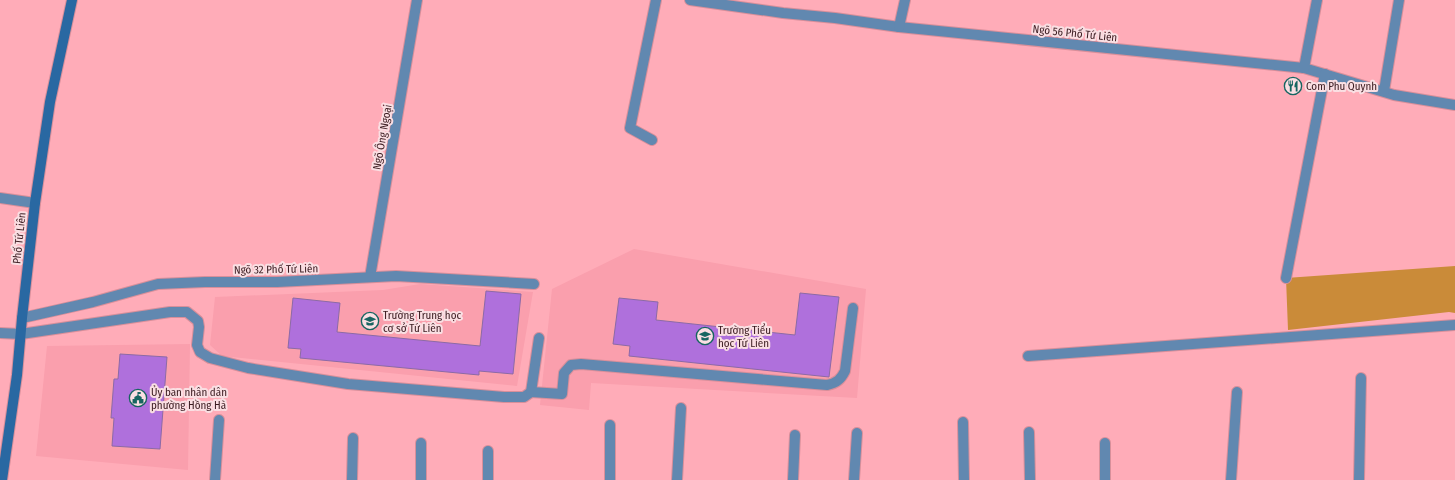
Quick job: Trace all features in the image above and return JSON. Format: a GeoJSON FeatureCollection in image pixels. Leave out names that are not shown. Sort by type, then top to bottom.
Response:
{"type":"FeatureCollection","features":[{"type":"Feature","properties":{"kind":"street","name":"Phố Tứ Liên"},"geometry":{"type":"LineString","coordinates":[[2,480],[17,375],[35,203],[50,102],[72,0]]}},
{"type":"Feature","properties":{"kind":"street","name":"Ngõ Ông Ngoại"},"geometry":{"type":"LineString","coordinates":[[370,277],[417,0]]}},
{"type":"Feature","properties":{"kind":"street"},"geometry":{"type":"LineString","coordinates":[[652,140],[630,128],[656,0]]}},
{"type":"Feature","properties":{"kind":"street","name":"Ngõ 56 Phố Tứ Liên"},"geometry":{"type":"LineString","coordinates":[[690,0],[713,1],[783,13],[835,18],[899,27],[1304,68],[1394,95],[1455,105]]}},
{"type":"Feature","properties":{"kind":"street"},"geometry":{"type":"LineString","coordinates":[[899,27],[905,0]]}},
{"type":"Feature","properties":{"kind":"street"},"geometry":{"type":"LineString","coordinates":[[1304,68],[1317,0]]}},
{"type":"Feature","properties":{"kind":"street"},"geometry":{"type":"LineString","coordinates":[[1384,92],[1399,0]]}},
{"type":"Feature","properties":{"kind":"street"},"geometry":{"type":"LineString","coordinates":[[1286,278],[1325,74]]}},
{"type":"Feature","properties":{"kind":"street"},"geometry":{"type":"LineString","coordinates":[[0,198],[35,203]]}},
{"type":"Feature","properties":{"kind":"street","name":"Ngõ 32 Phố Tứ Liên"},"geometry":{"type":"LineString","coordinates":[[22,318],[93,302],[158,284],[205,282],[277,282],[396,276],[534,284]]}},
{"type":"Feature","properties":{"kind":"street"},"geometry":{"type":"LineString","coordinates":[[0,333],[21,334],[170,312],[187,312],[198,321],[199,327],[197,345],[200,352],[210,358],[248,368],[348,384],[504,397],[524,397],[531,392],[562,394],[564,373],[571,365],[581,364],[827,385],[834,384],[841,379],[845,371],[853,308]]}},
{"type":"Feature","properties":{"kind":"street"},"geometry":{"type":"LineString","coordinates":[[1028,356],[1455,325]]}},
{"type":"Feature","properties":{"kind":"street"},"geometry":{"type":"LineString","coordinates":[[531,392],[539,338]]}},
{"type":"Feature","properties":{"kind":"street"},"geometry":{"type":"LineString","coordinates":[[1359,480],[1361,378]]}},
{"type":"Feature","properties":{"kind":"street"},"geometry":{"type":"LineString","coordinates":[[1230,480],[1237,392]]}},
{"type":"Feature","properties":{"kind":"street"},"geometry":{"type":"LineString","coordinates":[[676,480],[681,408]]}},
{"type":"Feature","properties":{"kind":"street"},"geometry":{"type":"LineString","coordinates":[[215,480],[219,420]]}},
{"type":"Feature","properties":{"kind":"street"},"geometry":{"type":"LineString","coordinates":[[964,422],[964,480]]}},
{"type":"Feature","properties":{"kind":"street"},"geometry":{"type":"LineString","coordinates":[[610,425],[610,480]]}},
{"type":"Feature","properties":{"kind":"street"},"geometry":{"type":"LineString","coordinates":[[1029,432],[1030,480]]}},
{"type":"Feature","properties":{"kind":"street"},"geometry":{"type":"LineString","coordinates":[[854,480],[856,433]]}},
{"type":"Feature","properties":{"kind":"street"},"geometry":{"type":"LineString","coordinates":[[793,480],[795,435]]}},
{"type":"Feature","properties":{"kind":"street"},"geometry":{"type":"LineString","coordinates":[[352,480],[353,438]]}},
{"type":"Feature","properties":{"kind":"street"},"geometry":{"type":"LineString","coordinates":[[421,443],[421,480]]}},
{"type":"Feature","properties":{"kind":"street"},"geometry":{"type":"LineString","coordinates":[[1105,443],[1105,480]]}},
{"type":"Feature","properties":{"kind":"street"},"geometry":{"type":"LineString","coordinates":[[488,451],[488,480]]}},
{"type":"Feature","properties":{"kind":"shaded area","name":"Trường Tiểu học Tứ Liên"},"geometry":{"type":"Polygon","coordinates":[[[634,249],[866,289],[857,398],[591,383],[589,410],[540,405],[552,289],[634,249]]]}},
{"type":"Feature","properties":{"kind":"shaded area"},"geometry":{"type":"Polygon","coordinates":[[[1455,266],[1455,313],[1449,312],[1288,330],[1286,278],[1455,266]]]}},
{"type":"Feature","properties":{"kind":"shaded area","name":"Trường Trung học cơ sở Tứ Liên"},"geometry":{"type":"Polygon","coordinates":[[[420,284],[533,292],[517,386],[222,356],[210,345],[215,297],[383,290],[420,284]]]}},
{"type":"Feature","properties":{"kind":"shaded area"},"geometry":{"type":"Polygon","coordinates":[[[190,344],[188,470],[36,456],[47,346],[190,344]]]}},
{"type":"Feature","properties":{"kind":"building"},"geometry":{"type":"Polygon","coordinates":[[[486,291],[521,294],[513,374],[479,371],[479,375],[300,358],[301,349],[288,348],[293,298],[340,303],[337,332],[480,346],[486,291]]]}},
{"type":"Feature","properties":{"kind":"building"},"geometry":{"type":"Polygon","coordinates":[[[800,293],[839,297],[829,377],[629,356],[630,346],[613,344],[619,298],[658,302],[656,320],[795,335],[800,293]]]}},
{"type":"Feature","properties":{"kind":"building","name":"Ủy ban nhân dân phường Hồng Hà"},"geometry":{"type":"Polygon","coordinates":[[[120,354],[167,357],[160,449],[112,446],[114,418],[111,418],[114,379],[118,379],[120,354]]]}},
{"type":"Feature","properties":{"kind":"place","name":"Com Phu Quynh"},"geometry":{"type":"Point","coordinates":[1293,86]}},
{"type":"Feature","properties":{"kind":"place","name":"Trường Trung học cơ sở Tứ Liên"},"geometry":{"type":"Point","coordinates":[370,321]}},
{"type":"Feature","properties":{"kind":"place","name":"Trường Tiểu học Tứ Liên"},"geometry":{"type":"Point","coordinates":[705,336]}},
{"type":"Feature","properties":{"kind":"place","name":"Ủy ban nhân dân phường Hồng Hà"},"geometry":{"type":"Point","coordinates":[138,398]}}]}
